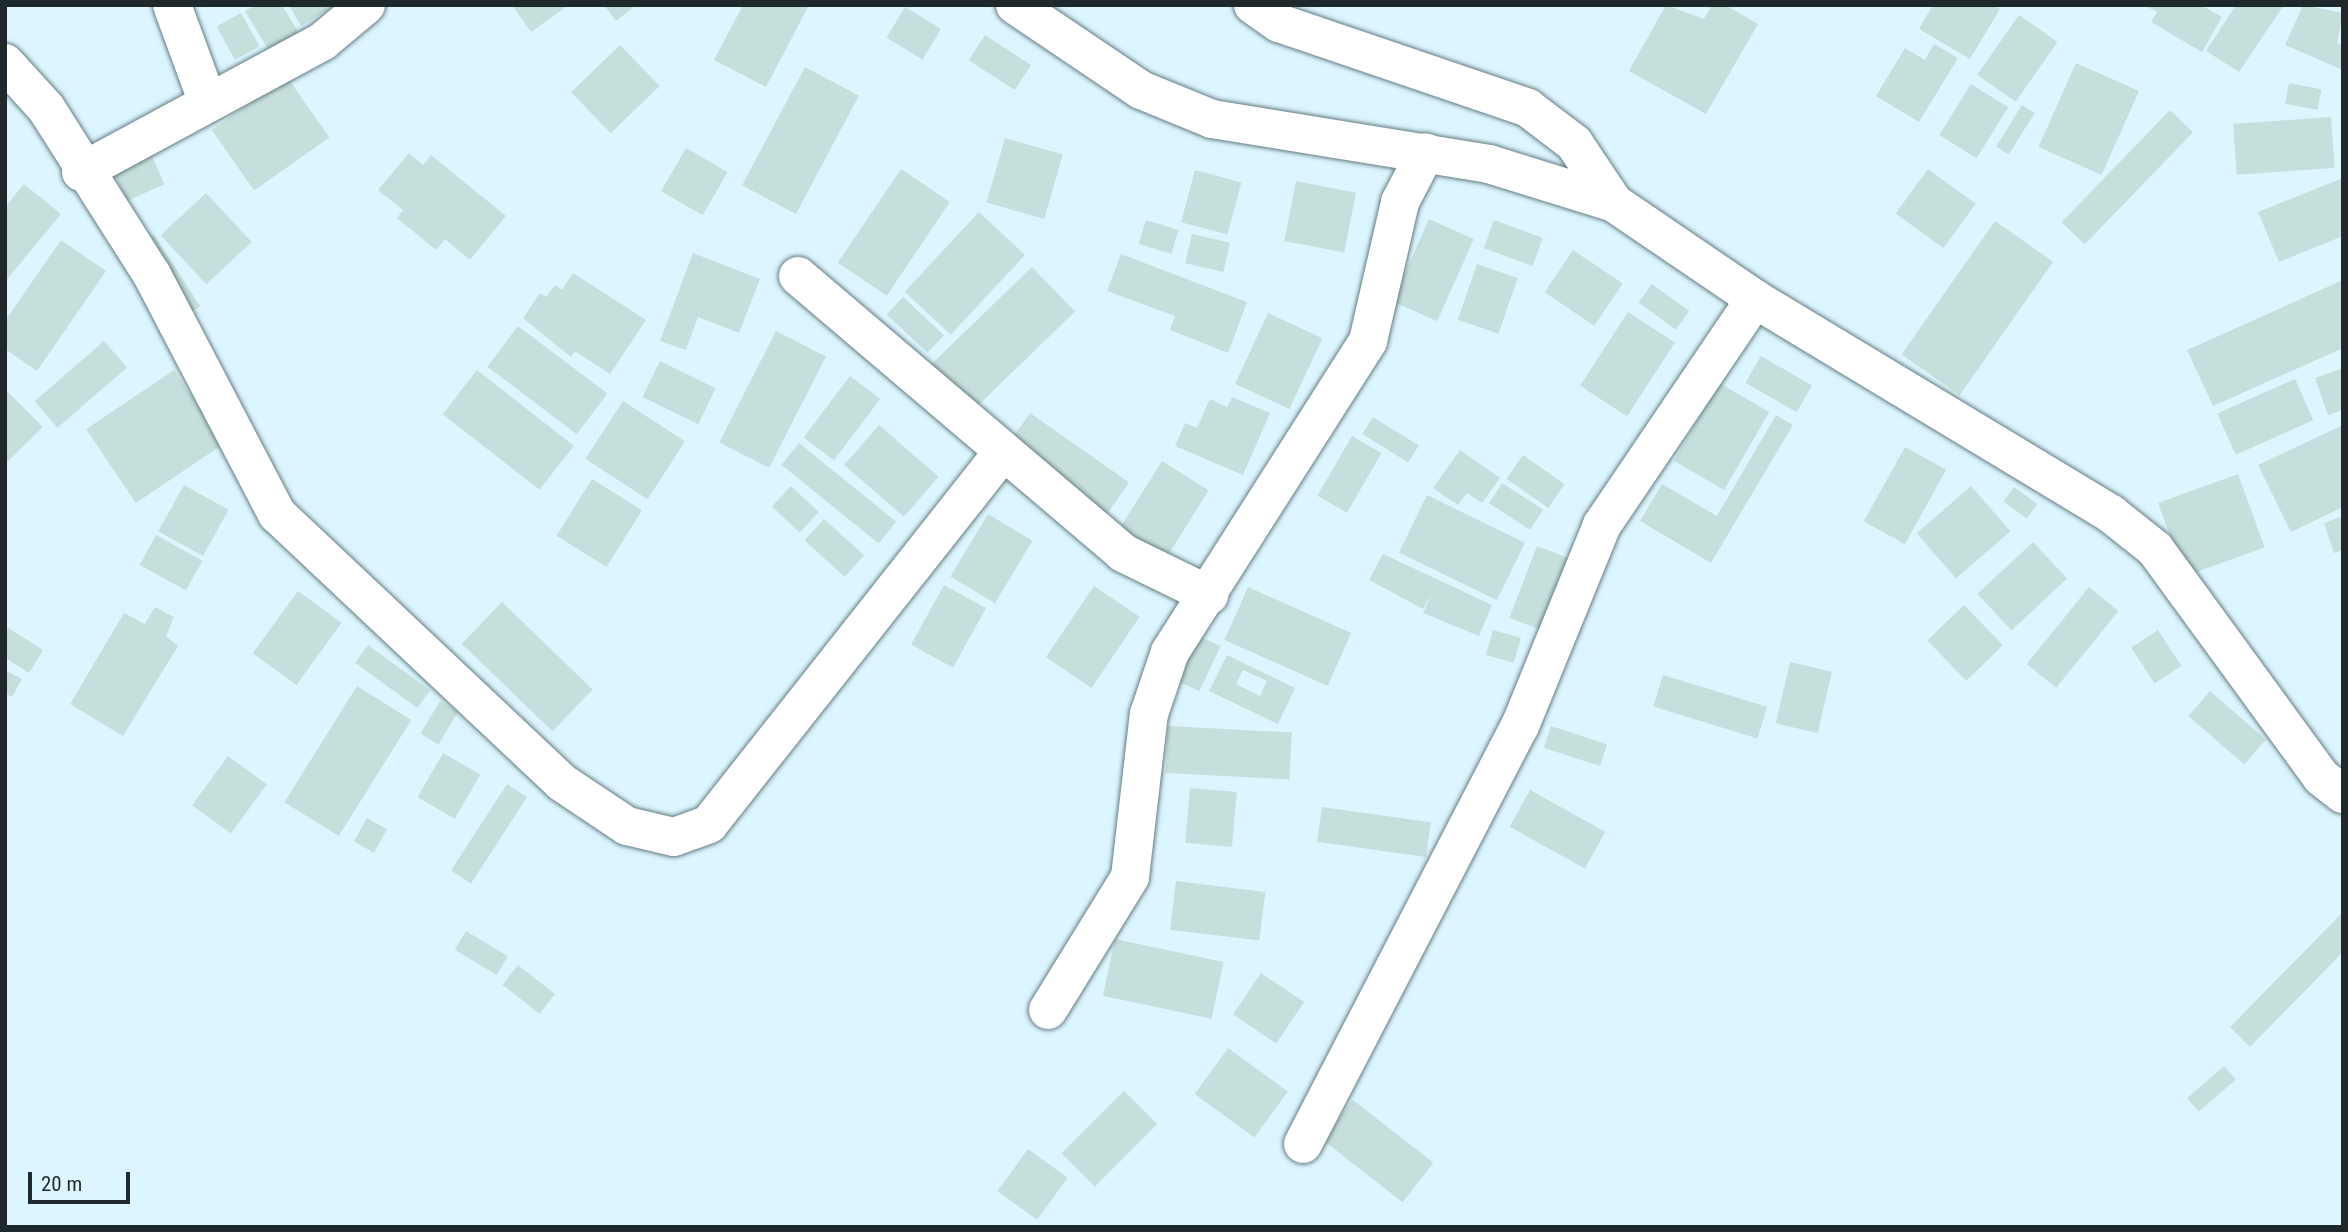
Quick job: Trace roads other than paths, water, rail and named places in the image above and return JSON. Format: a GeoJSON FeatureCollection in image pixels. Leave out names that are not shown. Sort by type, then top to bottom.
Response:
{"type":"FeatureCollection","features":[{"type":"Feature","properties":{"kind":"street"},"geometry":{"type":"LineString","coordinates":[[172,5],[207,100]]}},
{"type":"Feature","properties":{"kind":"street"},"geometry":{"type":"LineString","coordinates":[[81,172],[207,100],[323,41],[366,5]]}},
{"type":"Feature","properties":{"kind":"street"},"geometry":{"type":"LineString","coordinates":[[1015,5],[1141,90],[1212,119],[1489,164],[1614,203],[1755,299],[2111,513],[2155,549],[2321,777],[2343,794]]}},
{"type":"Feature","properties":{"kind":"street"},"geometry":{"type":"LineString","coordinates":[[1253,5],[1279,23],[1528,108],[1574,143],[1614,203]]}},
{"type":"Feature","properties":{"kind":"street"},"geometry":{"type":"LineString","coordinates":[[5,63],[46,108],[81,172],[152,275],[277,514],[551,773],[626,826],[674,837],[709,824],[1001,454]]}},
{"type":"Feature","properties":{"kind":"street"},"geometry":{"type":"LineString","coordinates":[[1048,1010],[1130,877],[1149,714],[1170,652],[1209,595],[1368,341],[1400,202],[1426,152]]}},
{"type":"Feature","properties":{"kind":"street"},"geometry":{"type":"LineString","coordinates":[[798,276],[1001,454],[1123,553],[1209,595]]}},
{"type":"Feature","properties":{"kind":"street"},"geometry":{"type":"LineString","coordinates":[[1303,1144],[1520,726],[1602,525],[1755,299]]}}]}
